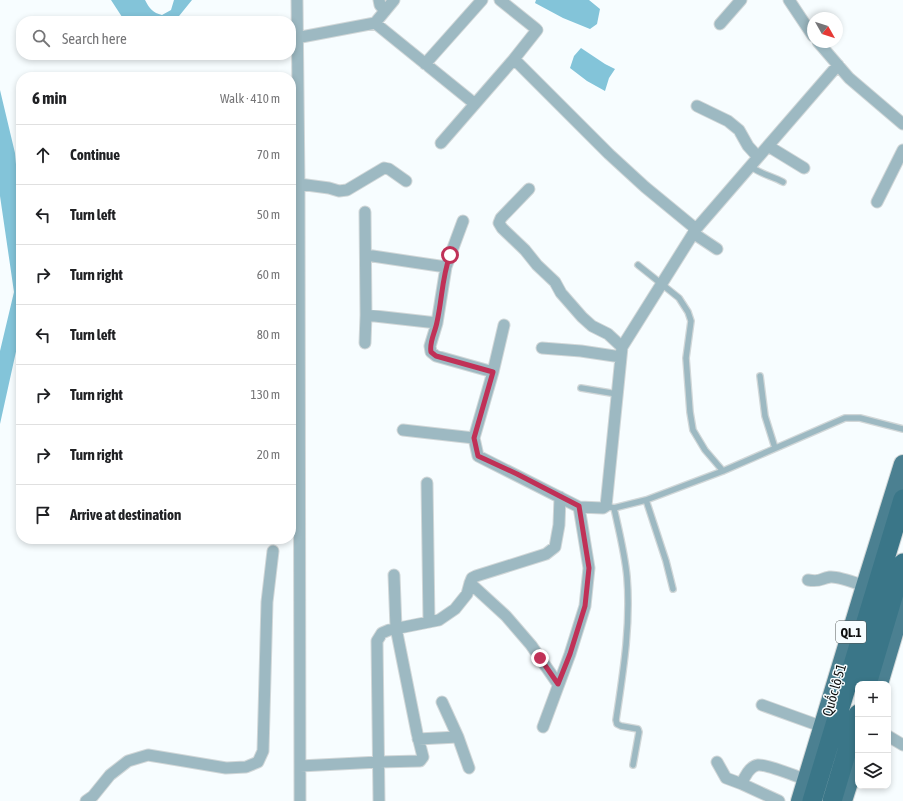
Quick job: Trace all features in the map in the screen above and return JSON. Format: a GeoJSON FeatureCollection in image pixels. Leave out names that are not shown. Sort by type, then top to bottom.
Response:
{"type":"FeatureCollection","features":[{"type":"Feature","properties":{"kind":"highway","name":"Quốc lộ 51"},"geometry":{"type":"LineString","coordinates":[[812,801],[828,729],[903,500]]}},
{"type":"Feature","properties":{"kind":"highway","name":"QL.1"},"geometry":{"type":"LineString","coordinates":[[868,681],[899,609],[902,569]]}},
{"type":"Feature","properties":{"kind":"highway"},"geometry":{"type":"LineString","coordinates":[[832,801],[855,727]]}},
{"type":"Feature","properties":{"kind":"main road","name":"Quốc lộ 51"},"geometry":{"type":"LineString","coordinates":[[800,801],[828,729],[865,586],[903,464]]}},
{"type":"Feature","properties":{"kind":"main road","name":"QL.1"},"geometry":{"type":"LineString","coordinates":[[880,681],[899,609]]}},
{"type":"Feature","properties":{"kind":"main road"},"geometry":{"type":"LineString","coordinates":[[843,801],[855,763]]}},
{"type":"Feature","properties":{"kind":"street"},"geometry":{"type":"LineString","coordinates":[[297,0],[300,801]]}},
{"type":"Feature","properties":{"kind":"street"},"geometry":{"type":"LineString","coordinates":[[379,0],[380,5],[385,11]]}},
{"type":"Feature","properties":{"kind":"street"},"geometry":{"type":"LineString","coordinates":[[296,38],[375,23],[394,0]]}},
{"type":"Feature","properties":{"kind":"street"},"geometry":{"type":"LineString","coordinates":[[424,64],[482,0]]}},
{"type":"Feature","properties":{"kind":"street"},"geometry":{"type":"LineString","coordinates":[[441,143],[514,59],[537,30],[500,0]]}},
{"type":"Feature","properties":{"kind":"street"},"geometry":{"type":"LineString","coordinates":[[720,24],[741,0]]}},
{"type":"Feature","properties":{"kind":"street"},"geometry":{"type":"LineString","coordinates":[[789,0],[807,27]]}},
{"type":"Feature","properties":{"kind":"street"},"geometry":{"type":"LineString","coordinates":[[375,23],[475,104]]}},
{"type":"Feature","properties":{"kind":"street"},"geometry":{"type":"LineString","coordinates":[[823,48],[849,78],[903,124]]}},
{"type":"Feature","properties":{"kind":"street"},"geometry":{"type":"LineString","coordinates":[[514,59],[609,154],[694,231],[717,248]]}},
{"type":"Feature","properties":{"kind":"street"},"geometry":{"type":"LineString","coordinates":[[504,325],[493,372],[474,438],[478,456],[579,506],[600,509],[610,507],[617,394],[622,352],[694,231],[838,66]]}},
{"type":"Feature","properties":{"kind":"street"},"geometry":{"type":"LineString","coordinates":[[697,106],[728,121],[739,130],[748,146],[758,157]]}},
{"type":"Feature","properties":{"kind":"street"},"geometry":{"type":"LineString","coordinates":[[768,146],[804,168]]}},
{"type":"Feature","properties":{"kind":"street"},"geometry":{"type":"LineString","coordinates":[[877,202],[903,150]]}},
{"type":"Feature","properties":{"kind":"street"},"geometry":{"type":"LineString","coordinates":[[298,184],[329,188],[339,191],[348,190],[384,168],[389,169],[406,180]]}},
{"type":"Feature","properties":{"kind":"street"},"geometry":{"type":"LineString","coordinates":[[529,189],[501,218],[499,221],[502,228],[555,282],[561,293],[582,317],[592,326],[608,334],[622,352]]}},
{"type":"Feature","properties":{"kind":"street"},"geometry":{"type":"LineString","coordinates":[[365,212],[365,343]]}},
{"type":"Feature","properties":{"kind":"street"},"geometry":{"type":"LineString","coordinates":[[463,221],[446,267],[437,323],[430,346],[431,352],[436,356],[493,372]]}},
{"type":"Feature","properties":{"kind":"street"},"geometry":{"type":"LineString","coordinates":[[366,255],[446,267]]}},
{"type":"Feature","properties":{"kind":"street"},"geometry":{"type":"LineString","coordinates":[[366,315],[437,323]]}},
{"type":"Feature","properties":{"kind":"street"},"geometry":{"type":"LineString","coordinates":[[542,348],[622,352]]}},
{"type":"Feature","properties":{"kind":"street"},"geometry":{"type":"LineString","coordinates":[[403,430],[474,438]]}},
{"type":"Feature","properties":{"kind":"street"},"geometry":{"type":"LineString","coordinates":[[427,483],[429,622]]}},
{"type":"Feature","properties":{"kind":"street"},"geometry":{"type":"LineString","coordinates":[[379,801],[378,641],[382,633],[396,628],[439,620],[455,609],[467,594],[472,578],[546,554],[555,547],[559,525],[560,497]]}},
{"type":"Feature","properties":{"kind":"street"},"geometry":{"type":"LineString","coordinates":[[543,727],[570,654],[585,606],[589,568],[579,506]]}},
{"type":"Feature","properties":{"kind":"street"},"geometry":{"type":"LineString","coordinates":[[86,801],[93,796],[110,775],[128,761],[148,755],[226,768],[246,767],[258,762],[263,751],[267,602],[273,551]]}},
{"type":"Feature","properties":{"kind":"street"},"geometry":{"type":"LineString","coordinates":[[300,766],[420,761],[423,757],[418,739],[396,628],[394,575]]}},
{"type":"Feature","properties":{"kind":"street"},"geometry":{"type":"LineString","coordinates":[[808,580],[817,582],[830,577],[835,577],[865,586]]}},
{"type":"Feature","properties":{"kind":"street"},"geometry":{"type":"LineString","coordinates":[[470,583],[506,616],[531,645],[558,684]]}},
{"type":"Feature","properties":{"kind":"street"},"geometry":{"type":"LineString","coordinates":[[442,702],[458,737],[469,768]]}},
{"type":"Feature","properties":{"kind":"street"},"geometry":{"type":"LineString","coordinates":[[762,705],[828,729]]}},
{"type":"Feature","properties":{"kind":"street"},"geometry":{"type":"LineString","coordinates":[[418,739],[458,737]]}},
{"type":"Feature","properties":{"kind":"street"},"geometry":{"type":"LineString","coordinates":[[891,738],[903,745]]}},
{"type":"Feature","properties":{"kind":"street"},"geometry":{"type":"LineString","coordinates":[[717,762],[726,778],[780,801]]}},
{"type":"Feature","properties":{"kind":"street"},"geometry":{"type":"LineString","coordinates":[[742,784],[746,775],[753,767],[758,765],[767,766],[807,780]]}},
{"type":"Feature","properties":{"kind":"lane"},"geometry":{"type":"LineString","coordinates":[[750,166],[758,172],[771,175],[783,182]]}},
{"type":"Feature","properties":{"kind":"lane"},"geometry":{"type":"LineString","coordinates":[[638,265],[679,298],[688,312],[691,321],[686,358],[690,412],[693,430],[704,450],[723,471]]}},
{"type":"Feature","properties":{"kind":"lane"},"geometry":{"type":"LineString","coordinates":[[760,376],[765,416],[775,448]]}},
{"type":"Feature","properties":{"kind":"lane"},"geometry":{"type":"LineString","coordinates":[[581,388],[617,394]]}},
{"type":"Feature","properties":{"kind":"lane"},"geometry":{"type":"LineString","coordinates":[[633,765],[639,732],[638,729],[621,726],[617,724],[616,720],[625,652],[628,596],[624,555],[610,507],[646,500],[723,471],[845,418],[860,418],[903,429]]}},
{"type":"Feature","properties":{"kind":"lane"},"geometry":{"type":"LineString","coordinates":[[646,500],[666,561],[673,589]]}},
{"type":"Feature","properties":{"kind":"water"},"geometry":{"type":"Polygon","coordinates":[[[111,0],[145,0],[152,10],[162,15],[171,10],[174,0],[192,0],[179,16],[121,16],[111,0]]]}},
{"type":"Feature","properties":{"kind":"water"},"geometry":{"type":"Polygon","coordinates":[[[536,0],[589,0],[600,9],[597,24],[590,29],[563,18],[535,3],[536,0]]]}},
{"type":"Feature","properties":{"kind":"water"},"geometry":{"type":"Polygon","coordinates":[[[581,48],[615,69],[609,78],[605,91],[587,81],[570,68],[574,56],[581,48]]]}},
{"type":"Feature","properties":{"kind":"water"},"geometry":{"type":"Polygon","coordinates":[[[0,90],[15,153],[16,164],[16,352],[0,424],[0,351],[14,292],[0,196],[0,90]]]}},
{"type":"Feature","properties":{"kind":"route"},"geometry":{"type":"LineString","coordinates":[[450,255],[446,267],[437,323],[430,346],[431,352],[436,356],[493,372],[474,438],[478,456],[491,461],[579,506],[589,568],[585,606],[570,654],[558,684],[540,658]]}}]}
